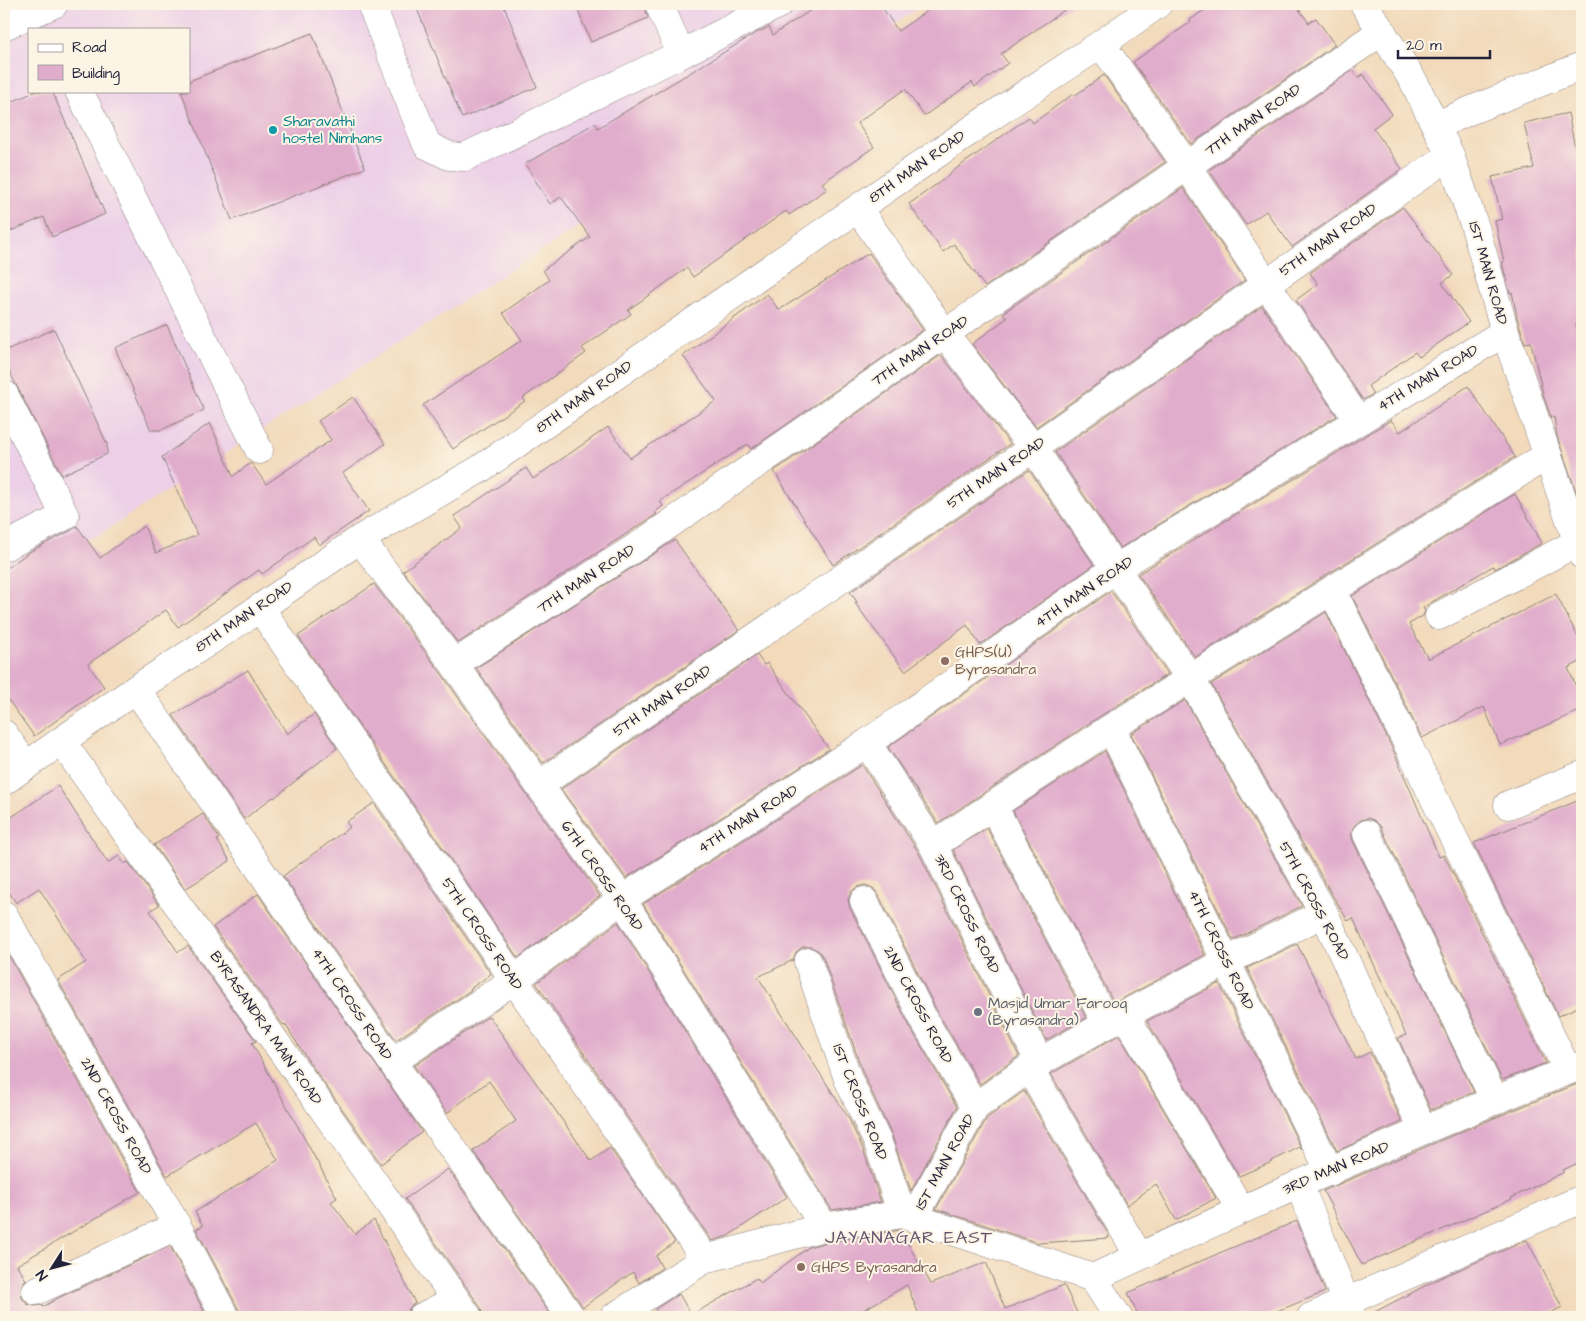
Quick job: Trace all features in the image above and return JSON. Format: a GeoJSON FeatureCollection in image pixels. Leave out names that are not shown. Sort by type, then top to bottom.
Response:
{"type":"FeatureCollection","features":[{"type":"Feature","properties":{"kind":"street"},"geometry":{"type":"LineString","coordinates":[[371,4],[427,145],[449,156],[465,158],[681,54],[779,4]]}},
{"type":"Feature","properties":{"kind":"street"},"geometry":{"type":"LineString","coordinates":[[659,4],[681,54]]}},
{"type":"Feature","properties":{"kind":"street","name":"8TH MAIN ROAD"},"geometry":{"type":"LineString","coordinates":[[4,781],[136,689],[260,608],[360,539],[480,468],[1158,4]]}},
{"type":"Feature","properties":{"kind":"street","name":"1ST MAIN ROAD"},"geometry":{"type":"LineString","coordinates":[[1364,4],[1414,82],[1450,155],[1476,230],[1505,332],[1580,548]]}},
{"type":"Feature","properties":{"kind":"street"},"geometry":{"type":"LineString","coordinates":[[6,19],[47,14]]}},
{"type":"Feature","properties":{"kind":"street","name":"7TH MAIN ROAD"},"geometry":{"type":"LineString","coordinates":[[454,664],[641,544],[1382,31]]}},
{"type":"Feature","properties":{"kind":"street"},"geometry":{"type":"LineString","coordinates":[[1101,44],[1187,166],[1358,420]]}},
{"type":"Feature","properties":{"kind":"street"},"geometry":{"type":"LineString","coordinates":[[1436,126],[1582,66]]}},
{"type":"Feature","properties":{"kind":"street"},"geometry":{"type":"LineString","coordinates":[[80,92],[259,450]]}},
{"type":"Feature","properties":{"kind":"street","name":"5TH MAIN ROAD"},"geometry":{"type":"LineString","coordinates":[[539,785],[1033,448],[1450,155]]}},
{"type":"Feature","properties":{"kind":"street","name":"5TH CROSS ROAD"},"geometry":{"type":"LineString","coordinates":[[858,209],[945,334],[1033,448],[1190,678],[1324,913],[1423,1130]]}},
{"type":"Feature","properties":{"kind":"street","name":"4TH MAIN ROAD"},"geometry":{"type":"LineString","coordinates":[[392,1062],[514,980],[622,899],[867,743],[1115,568],[1505,332]]}},
{"type":"Feature","properties":{"kind":"street"},"geometry":{"type":"LineString","coordinates":[[4,394],[65,516],[4,547]]}},
{"type":"Feature","properties":{"kind":"street"},"geometry":{"type":"LineString","coordinates":[[934,845],[1111,728],[1548,455]]}},
{"type":"Feature","properties":{"kind":"street","name":"6TH CROSS ROAD"},"geometry":{"type":"LineString","coordinates":[[360,539],[454,664],[622,899],[824,1227]]}},
{"type":"Feature","properties":{"kind":"street"},"geometry":{"type":"LineString","coordinates":[[1439,616],[1580,548]]}},
{"type":"Feature","properties":{"kind":"street"},"geometry":{"type":"LineString","coordinates":[[1332,590],[1575,1068]]}},
{"type":"Feature","properties":{"kind":"street","name":"5TH CROSS ROAD"},"geometry":{"type":"LineString","coordinates":[[260,608],[706,1259]]}},
{"type":"Feature","properties":{"kind":"street","name":"4TH CROSS ROAD"},"geometry":{"type":"LineString","coordinates":[[136,689],[392,1062],[571,1317]]}},
{"type":"Feature","properties":{"kind":"street","name":"4TH CROSS ROAD"},"geometry":{"type":"LineString","coordinates":[[1111,728],[1330,1172]]}},
{"type":"Feature","properties":{"kind":"street"},"geometry":{"type":"LineString","coordinates":[[4,734],[26,766]]}},
{"type":"Feature","properties":{"kind":"street","name":"BYRASANDRA MAIN ROAD"},"geometry":{"type":"LineString","coordinates":[[61,740],[462,1308]]}},
{"type":"Feature","properties":{"kind":"street","name":"3RD CROSS ROAD"},"geometry":{"type":"LineString","coordinates":[[867,743],[934,845],[1034,1066],[1139,1256]]}},
{"type":"Feature","properties":{"kind":"street"},"geometry":{"type":"LineString","coordinates":[[1508,804],[1582,775]]}},
{"type":"Feature","properties":{"kind":"street"},"geometry":{"type":"LineString","coordinates":[[993,806],[1116,1020],[1241,1210]]}},
{"type":"Feature","properties":{"kind":"street"},"geometry":{"type":"LineString","coordinates":[[1366,834],[1494,1101]]}},
{"type":"Feature","properties":{"kind":"street","name":"2ND CROSS ROAD"},"geometry":{"type":"LineString","coordinates":[[864,901],[924,1020],[975,1107]]}},
{"type":"Feature","properties":{"kind":"street"},"geometry":{"type":"LineString","coordinates":[[975,1107],[1034,1066],[1116,1020],[1324,913]]}},
{"type":"Feature","properties":{"kind":"street","name":"2ND CROSS ROAD"},"geometry":{"type":"LineString","coordinates":[[4,915],[177,1226],[225,1317]]}},
{"type":"Feature","properties":{"kind":"street","name":"1ST CROSS ROAD"},"geometry":{"type":"LineString","coordinates":[[808,962],[848,1079],[878,1143],[908,1215]]}},
{"type":"Feature","properties":{"kind":"street","name":"3RD MAIN ROAD"},"geometry":{"type":"LineString","coordinates":[[1092,1278],[1423,1130],[1575,1068]]}},
{"type":"Feature","properties":{"kind":"street","name":"1ST MAIN ROAD"},"geometry":{"type":"LineString","coordinates":[[908,1215],[975,1107]]}},
{"type":"Feature","properties":{"kind":"street"},"geometry":{"type":"LineString","coordinates":[[1299,1184],[1349,1309]]}},
{"type":"Feature","properties":{"kind":"street"},"geometry":{"type":"LineString","coordinates":[[1311,1317],[1349,1309],[1582,1199]]}},
{"type":"Feature","properties":{"kind":"street"},"geometry":{"type":"LineString","coordinates":[[614,1317],[706,1259],[824,1227],[908,1215],[1092,1278],[1118,1317]]}},
{"type":"Feature","properties":{"kind":"street"},"geometry":{"type":"LineString","coordinates":[[36,1291],[177,1226]]}},
{"type":"Feature","properties":{"kind":"street"},"geometry":{"type":"LineString","coordinates":[[422,1317],[462,1308]]}},
{"type":"Feature","properties":{"kind":"shaded area"},"geometry":{"type":"Polygon","coordinates":[[[4,4],[925,4],[95,537],[4,568],[4,4]]]}},
{"type":"Feature","properties":{"kind":"building"},"geometry":{"type":"Polygon","coordinates":[[[415,4],[503,4],[537,87],[462,118],[415,4]]]}},
{"type":"Feature","properties":{"kind":"building"},"geometry":{"type":"Polygon","coordinates":[[[575,4],[644,4],[648,18],[591,42],[575,4]]]}},
{"type":"Feature","properties":{"kind":"building"},"geometry":{"type":"Polygon","coordinates":[[[820,4],[880,4],[898,31],[937,4],[1073,4],[1001,54],[1008,63],[975,87],[972,82],[924,116],[905,89],[857,123],[874,147],[822,183],[827,189],[789,215],[786,211],[693,277],[687,268],[628,310],[631,314],[582,348],[586,353],[523,398],[525,401],[453,449],[423,405],[522,340],[503,313],[549,280],[543,270],[590,237],[561,197],[550,204],[525,164],[595,123],[598,128],[756,33],[769,27],[773,35],[820,4]]]}},
{"type":"Feature","properties":{"kind":"building"},"geometry":{"type":"Polygon","coordinates":[[[1213,4],[1295,4],[1309,23],[1316,18],[1335,45],[1191,144],[1133,62],[1191,22],[1190,20],[1213,4]]]}},
{"type":"Feature","properties":{"kind":"building","name":"Sharavathi hostel Nimhans"},"geometry":{"type":"Polygon","coordinates":[[[312,33],[365,168],[232,220],[181,92],[190,92],[190,81],[312,33]]]}},
{"type":"Feature","properties":{"kind":"building"},"geometry":{"type":"Polygon","coordinates":[[[1353,70],[1358,78],[1363,74],[1392,114],[1373,128],[1402,169],[1292,247],[1266,211],[1246,225],[1209,170],[1353,70]]]}},
{"type":"Feature","properties":{"kind":"building"},"geometry":{"type":"Polygon","coordinates":[[[1104,75],[1165,162],[985,287],[954,244],[943,252],[909,204],[1029,117],[1033,123],[1073,94],[1074,96],[1104,75]]]}},
{"type":"Feature","properties":{"kind":"building"},"geometry":{"type":"Polygon","coordinates":[[[35,92],[52,92],[105,214],[52,237],[44,217],[4,234],[4,105],[35,92]]]}},
{"type":"Feature","properties":{"kind":"building"},"geometry":{"type":"Polygon","coordinates":[[[1568,113],[1582,183],[1582,322],[1576,324],[1582,355],[1582,499],[1579,500],[1557,436],[1554,417],[1551,418],[1543,394],[1531,342],[1525,343],[1512,292],[1510,293],[1502,263],[1504,262],[1495,221],[1502,219],[1492,177],[1534,168],[1524,123],[1568,113]]]}},
{"type":"Feature","properties":{"kind":"building"},"geometry":{"type":"Polygon","coordinates":[[[1183,188],[1245,280],[1036,427],[972,344],[1007,318],[1003,313],[1183,188]]]}},
{"type":"Feature","properties":{"kind":"building"},"geometry":{"type":"Polygon","coordinates":[[[1403,207],[1453,275],[1442,283],[1469,322],[1419,357],[1415,352],[1368,386],[1373,394],[1363,400],[1296,300],[1318,284],[1310,273],[1403,207]]]}},
{"type":"Feature","properties":{"kind":"building"},"geometry":{"type":"Polygon","coordinates":[[[869,253],[923,330],[751,449],[748,444],[660,501],[663,506],[655,512],[657,514],[458,643],[403,571],[462,528],[454,516],[526,468],[533,479],[608,427],[630,458],[716,401],[683,356],[767,294],[779,310],[869,253]]]}},
{"type":"Feature","properties":{"kind":"building"},"geometry":{"type":"Polygon","coordinates":[[[1262,306],[1337,416],[1120,548],[1055,452],[1262,306]]]}},
{"type":"Feature","properties":{"kind":"building"},"geometry":{"type":"Polygon","coordinates":[[[167,325],[204,410],[161,430],[151,430],[115,348],[167,325]]]}},
{"type":"Feature","properties":{"kind":"building"},"geometry":{"type":"Polygon","coordinates":[[[54,329],[107,444],[107,454],[62,475],[4,361],[4,351],[54,329]]]}},
{"type":"Feature","properties":{"kind":"building"},"geometry":{"type":"Polygon","coordinates":[[[941,355],[1010,444],[833,565],[774,471],[941,355]]]}},
{"type":"Feature","properties":{"kind":"building"},"geometry":{"type":"Polygon","coordinates":[[[1468,386],[1515,457],[1195,657],[1138,574],[1391,420],[1400,432],[1468,386]]]}},
{"type":"Feature","properties":{"kind":"building"},"geometry":{"type":"Polygon","coordinates":[[[353,397],[385,444],[343,473],[369,511],[319,545],[314,537],[262,574],[259,570],[178,627],[166,610],[88,664],[104,687],[34,736],[4,694],[4,570],[29,552],[77,526],[100,558],[144,526],[156,553],[197,535],[162,457],[210,423],[233,476],[251,463],[266,484],[331,440],[318,421],[353,397]]]}},
{"type":"Feature","properties":{"kind":"building"},"geometry":{"type":"Polygon","coordinates":[[[1029,470],[1094,565],[980,645],[967,625],[905,671],[855,603],[857,602],[850,592],[1029,470]]]}},
{"type":"Feature","properties":{"kind":"building"},"geometry":{"type":"Polygon","coordinates":[[[1515,494],[1542,543],[1495,569],[1493,566],[1432,602],[1423,608],[1425,611],[1423,616],[1409,624],[1428,659],[1556,594],[1582,645],[1582,661],[1568,668],[1582,700],[1582,710],[1500,745],[1484,707],[1422,738],[1352,596],[1515,494]]]}},
{"type":"Feature","properties":{"kind":"building"},"geometry":{"type":"Polygon","coordinates":[[[675,540],[739,630],[543,763],[476,668],[675,540]]]}},
{"type":"Feature","properties":{"kind":"building"},"geometry":{"type":"Polygon","coordinates":[[[374,584],[441,673],[600,896],[518,958],[298,636],[374,584]]]}},
{"type":"Feature","properties":{"kind":"building"},"geometry":{"type":"Polygon","coordinates":[[[1111,591],[1168,674],[938,823],[888,747],[1111,591]]]}},
{"type":"Feature","properties":{"kind":"building"},"geometry":{"type":"Polygon","coordinates":[[[1326,612],[1394,752],[1439,857],[1444,855],[1546,1063],[1502,1080],[1381,827],[1375,821],[1368,818],[1361,820],[1354,826],[1351,833],[1353,841],[1474,1092],[1431,1110],[1398,1038],[1406,1035],[1353,918],[1348,921],[1331,893],[1211,684],[1326,612]]]}},
{"type":"Feature","properties":{"kind":"building"},"geometry":{"type":"Polygon","coordinates":[[[757,655],[764,665],[767,663],[829,749],[626,878],[561,789],[757,655]]]}},
{"type":"Feature","properties":{"kind":"building"},"geometry":{"type":"Polygon","coordinates":[[[248,670],[287,734],[314,714],[337,748],[274,798],[244,819],[173,715],[248,670]]]}},
{"type":"Feature","properties":{"kind":"building"},"geometry":{"type":"Polygon","coordinates":[[[1185,700],[1302,906],[1233,940],[1131,734],[1185,700]]]}},
{"type":"Feature","properties":{"kind":"building"},"geometry":{"type":"Polygon","coordinates":[[[1105,751],[1205,955],[1114,1003],[1013,811],[1105,751]]]}},
{"type":"Feature","properties":{"kind":"building"},"geometry":{"type":"Polygon","coordinates":[[[862,765],[919,853],[1019,1056],[980,1084],[938,1013],[878,894],[873,888],[865,885],[857,887],[851,892],[848,900],[850,908],[910,1027],[957,1107],[911,1191],[892,1136],[863,1073],[823,957],[819,951],[811,947],[803,947],[796,952],[793,960],[758,977],[848,1117],[863,1149],[881,1202],[832,1210],[643,904],[862,765]]]}},
{"type":"Feature","properties":{"kind":"building"},"geometry":{"type":"Polygon","coordinates":[[[58,786],[108,863],[119,856],[124,864],[128,862],[159,905],[150,911],[178,952],[188,946],[256,1041],[252,1043],[337,1198],[331,1202],[355,1234],[374,1220],[415,1303],[409,1308],[408,1312],[396,1317],[241,1317],[196,1229],[203,1226],[195,1212],[278,1160],[256,1123],[167,1176],[58,980],[86,962],[39,888],[16,903],[4,885],[4,822],[58,786]]]}},
{"type":"Feature","properties":{"kind":"building"},"geometry":{"type":"Polygon","coordinates":[[[1582,799],[1582,1005],[1558,1016],[1474,843],[1582,799]]]}},
{"type":"Feature","properties":{"kind":"building"},"geometry":{"type":"Polygon","coordinates":[[[374,803],[491,974],[471,990],[396,1040],[283,876],[350,827],[346,822],[374,803]]]}},
{"type":"Feature","properties":{"kind":"building"},"geometry":{"type":"Polygon","coordinates":[[[203,814],[219,838],[217,840],[230,861],[185,889],[154,845],[203,814]]]}},
{"type":"Feature","properties":{"kind":"building"},"geometry":{"type":"Polygon","coordinates":[[[987,828],[1086,1018],[1046,1040],[953,850],[987,828]]]}},
{"type":"Feature","properties":{"kind":"building"},"geometry":{"type":"Polygon","coordinates":[[[258,894],[422,1132],[381,1164],[309,1062],[285,1024],[283,1025],[213,927],[258,894]]]}},
{"type":"Feature","properties":{"kind":"building"},"geometry":{"type":"Polygon","coordinates":[[[618,922],[787,1197],[728,1236],[712,1241],[536,983],[618,922]]]}},
{"type":"Feature","properties":{"kind":"building"},"geometry":{"type":"Polygon","coordinates":[[[1297,944],[1356,1059],[1370,1052],[1402,1122],[1337,1151],[1247,968],[1297,944]]]}},
{"type":"Feature","properties":{"kind":"building"},"geometry":{"type":"Polygon","coordinates":[[[4,947],[140,1192],[17,1265],[26,1280],[23,1282],[21,1289],[22,1298],[27,1304],[34,1306],[42,1305],[43,1307],[58,1298],[170,1246],[207,1317],[4,1317],[4,947]]]}},
{"type":"Feature","properties":{"kind":"building"},"geometry":{"type":"Polygon","coordinates":[[[1219,983],[1302,1150],[1300,1147],[1272,1162],[1239,1176],[1147,1021],[1219,983]]]}},
{"type":"Feature","properties":{"kind":"building"},"geometry":{"type":"Polygon","coordinates":[[[489,1016],[591,1161],[610,1148],[675,1242],[656,1256],[662,1268],[639,1283],[633,1272],[583,1307],[473,1151],[516,1121],[489,1081],[447,1113],[414,1066],[489,1016]]]}},
{"type":"Feature","properties":{"kind":"building"},"geometry":{"type":"Polygon","coordinates":[[[1119,1035],[1216,1198],[1176,1220],[1156,1184],[1127,1205],[1051,1074],[1119,1035]]]}},
{"type":"Feature","properties":{"kind":"building"},"geometry":{"type":"Polygon","coordinates":[[[1582,1082],[1582,1161],[1512,1199],[1362,1265],[1323,1191],[1582,1082]]]}},
{"type":"Feature","properties":{"kind":"building"},"geometry":{"type":"Polygon","coordinates":[[[1024,1091],[1109,1238],[1039,1243],[936,1209],[987,1118],[1024,1091]]]}},
{"type":"Feature","properties":{"kind":"building"},"geometry":{"type":"Polygon","coordinates":[[[448,1169],[550,1314],[545,1317],[483,1317],[481,1308],[405,1199],[448,1169]]]}},
{"type":"Feature","properties":{"kind":"building"},"geometry":{"type":"Polygon","coordinates":[[[1297,1221],[1325,1292],[1262,1317],[1139,1317],[1128,1293],[1297,1221]]]}},
{"type":"Feature","properties":{"kind":"building"},"geometry":{"type":"Polygon","coordinates":[[[900,1230],[931,1284],[986,1262],[1005,1309],[1064,1285],[1079,1317],[920,1317],[907,1285],[851,1317],[660,1317],[655,1309],[679,1294],[691,1315],[757,1278],[760,1283],[809,1247],[827,1242],[900,1230]]]}},
{"type":"Feature","properties":{"kind":"building"},"geometry":{"type":"Polygon","coordinates":[[[1527,1240],[1562,1307],[1542,1317],[1367,1317],[1438,1279],[1527,1240]]]}},
{"type":"Feature","properties":{"kind":"place","name":"Sharavathi hostel Nimhans"},"geometry":{"type":"Point","coordinates":[273,130]}},
{"type":"Feature","properties":{"kind":"place","name":"GHPS(U) Byrasandra"},"geometry":{"type":"Point","coordinates":[945,661]}},
{"type":"Feature","properties":{"kind":"place","name":"Masjid Umar Farooq (Byrasandra)"},"geometry":{"type":"Point","coordinates":[978,1012]}},
{"type":"Feature","properties":{"kind":"place","name":"GHPS Byrasandra"},"geometry":{"type":"Point","coordinates":[801,1267]}},
{"type":"Feature","properties":{"kind":"district","name":"JAYANAGAR EAST"},"geometry":{"type":"Point","coordinates":[909,1237]}}]}
